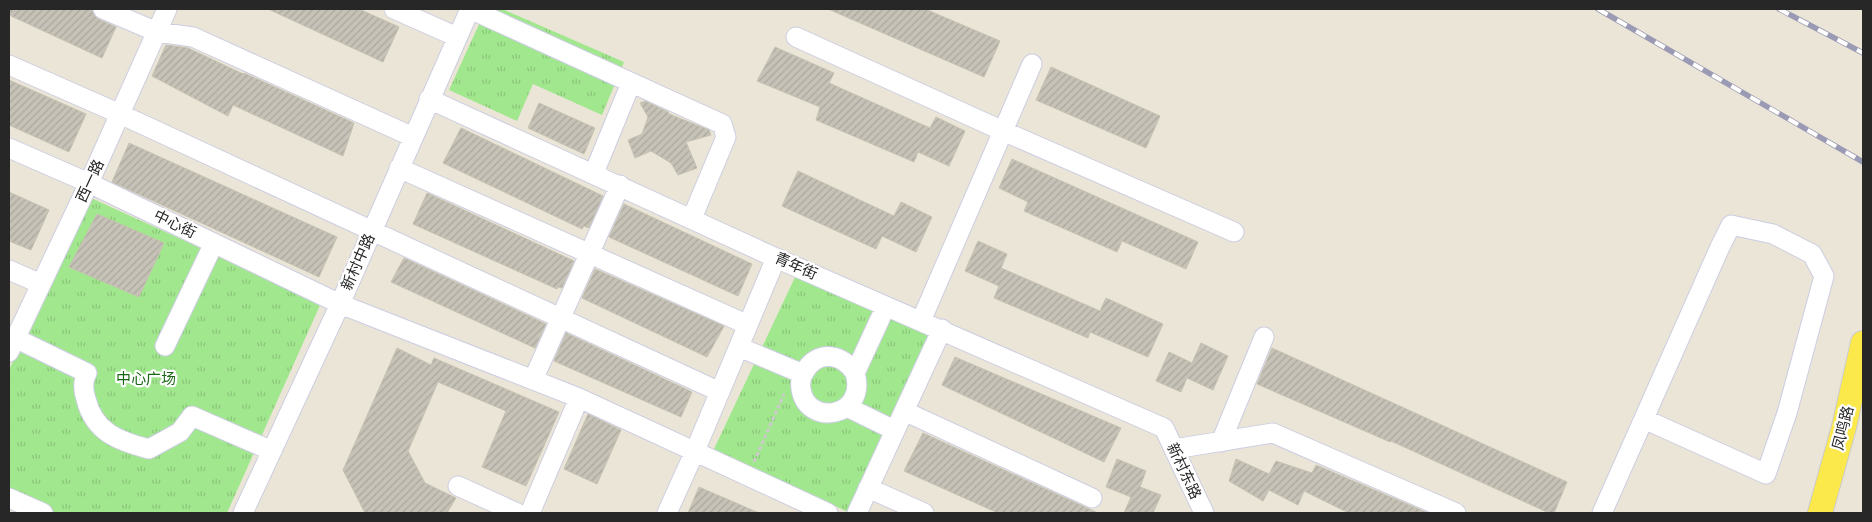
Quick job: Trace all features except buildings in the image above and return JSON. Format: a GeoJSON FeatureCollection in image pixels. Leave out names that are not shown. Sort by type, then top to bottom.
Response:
{"type":"FeatureCollection","features":[{"type":"Feature","properties":{"kind":"main road","name":"凤鸣路"},"geometry":{"type":"LineString","coordinates":[[1820,513],[1844,427],[1863,343]]}},
{"type":"Feature","properties":{"kind":"street"},"geometry":{"type":"LineString","coordinates":[[102,9],[157,32],[193,37],[413,136]]}},
{"type":"Feature","properties":{"kind":"street","name":"西一路"},"geometry":{"type":"LineString","coordinates":[[12,345],[89,183],[167,9]]}},
{"type":"Feature","properties":{"kind":"street"},"geometry":{"type":"LineString","coordinates":[[394,9],[457,37]]}},
{"type":"Feature","properties":{"kind":"street"},"geometry":{"type":"LineString","coordinates":[[470,9],[722,124],[726,138],[692,218]]}},
{"type":"Feature","properties":{"kind":"street","name":"新村中路"},"geometry":{"type":"LineString","coordinates":[[242,513],[340,304],[470,9]]}},
{"type":"Feature","properties":{"kind":"street"},"geometry":{"type":"LineString","coordinates":[[796,37],[1003,131],[1234,232]]}},
{"type":"Feature","properties":{"kind":"street"},"geometry":{"type":"LineString","coordinates":[[9,64],[720,392]]}},
{"type":"Feature","properties":{"kind":"street"},"geometry":{"type":"LineString","coordinates":[[921,320],[1032,64]]}},
{"type":"Feature","properties":{"kind":"street"},"geometry":{"type":"LineString","coordinates":[[594,173],[631,83]]}},
{"type":"Feature","properties":{"kind":"street","name":"青年街"},"geometry":{"type":"LineString","coordinates":[[429,100],[594,173],[776,258],[942,329],[1164,428]]}},
{"type":"Feature","properties":{"kind":"street","name":"中心街"},"geometry":{"type":"LineString","coordinates":[[9,148],[89,183],[340,304],[579,398],[828,513]]}},
{"type":"Feature","properties":{"kind":"street"},"geometry":{"type":"LineString","coordinates":[[399,168],[748,325]]}},
{"type":"Feature","properties":{"kind":"street"},"geometry":{"type":"LineString","coordinates":[[533,380],[620,185]]}},
{"type":"Feature","properties":{"kind":"street"},"geometry":{"type":"LineString","coordinates":[[1602,513],[1720,247],[1731,225],[1773,234],[1812,254],[1824,276],[1787,413],[1766,474],[1644,419]]}},
{"type":"Feature","properties":{"kind":"street"},"geometry":{"type":"LineString","coordinates":[[165,346],[214,243]]}},
{"type":"Feature","properties":{"kind":"street"},"geometry":{"type":"LineString","coordinates":[[667,513],[776,258]]}},
{"type":"Feature","properties":{"kind":"street"},"geometry":{"type":"LineString","coordinates":[[9,270],[41,284]]}},
{"type":"Feature","properties":{"kind":"street"},"geometry":{"type":"LineString","coordinates":[[855,373],[886,306]]}},
{"type":"Feature","properties":{"kind":"street"},"geometry":{"type":"LineString","coordinates":[[857,513],[942,329]]}},
{"type":"Feature","properties":{"kind":"street"},"geometry":{"type":"LineString","coordinates":[[1221,442],[1264,337]]}},
{"type":"Feature","properties":{"kind":"street"},"geometry":{"type":"LineString","coordinates":[[12,345],[87,373],[84,379],[83,391],[88,407],[97,424],[114,438],[148,449],[180,432],[192,416],[272,451]]}},
{"type":"Feature","properties":{"kind":"street"},"geometry":{"type":"LineString","coordinates":[[738,347],[798,372]]}},
{"type":"Feature","properties":{"kind":"street"},"geometry":{"type":"LineString","coordinates":[[833,356],[842,359],[850,365],[855,373],[858,382],[857,392],[847,408],[838,412],[820,412],[812,408],[806,401],[798,372],[815,360],[823,357],[833,356]]}},
{"type":"Feature","properties":{"kind":"street"},"geometry":{"type":"LineString","coordinates":[[530,513],[579,398]]}},
{"type":"Feature","properties":{"kind":"street"},"geometry":{"type":"LineString","coordinates":[[847,408],[894,430]]}},
{"type":"Feature","properties":{"kind":"street"},"geometry":{"type":"LineString","coordinates":[[904,411],[1092,498]]}},
{"type":"Feature","properties":{"kind":"street","name":"新村东路"},"geometry":{"type":"LineString","coordinates":[[1164,428],[1204,513]]}},
{"type":"Feature","properties":{"kind":"street"},"geometry":{"type":"LineString","coordinates":[[1174,449],[1273,434],[1456,513]]}},
{"type":"Feature","properties":{"kind":"street"},"geometry":{"type":"LineString","coordinates":[[458,486],[517,513]]}},
{"type":"Feature","properties":{"kind":"street"},"geometry":{"type":"LineString","coordinates":[[868,488],[924,513]]}},
{"type":"Feature","properties":{"kind":"street"},"geometry":{"type":"LineString","coordinates":[[9,498],[43,513]]}},
{"type":"Feature","properties":{"kind":"path"},"geometry":{"type":"LineString","coordinates":[[748,477],[798,372]]}},
{"type":"Feature","properties":{"kind":"green space"},"geometry":{"type":"Polygon","coordinates":[[[486,9],[502,9],[624,62],[602,115],[533,84],[517,121],[449,90],[486,9]]]}},
{"type":"Feature","properties":{"kind":"green space","name":"中心广场"},"geometry":{"type":"Polygon","coordinates":[[[89,197],[321,303],[227,513],[46,513],[9,497],[9,370],[89,197]]]}},
{"type":"Feature","properties":{"kind":"green space"},"geometry":{"type":"Polygon","coordinates":[[[797,273],[933,338],[850,513],[714,449],[797,273]]]}},
{"type":"Feature","properties":{"kind":"railway"},"geometry":{"type":"LineString","coordinates":[[1598,9],[1863,162]]}},
{"type":"Feature","properties":{"kind":"railway"},"geometry":{"type":"LineString","coordinates":[[1779,9],[1863,53]]}}]}
